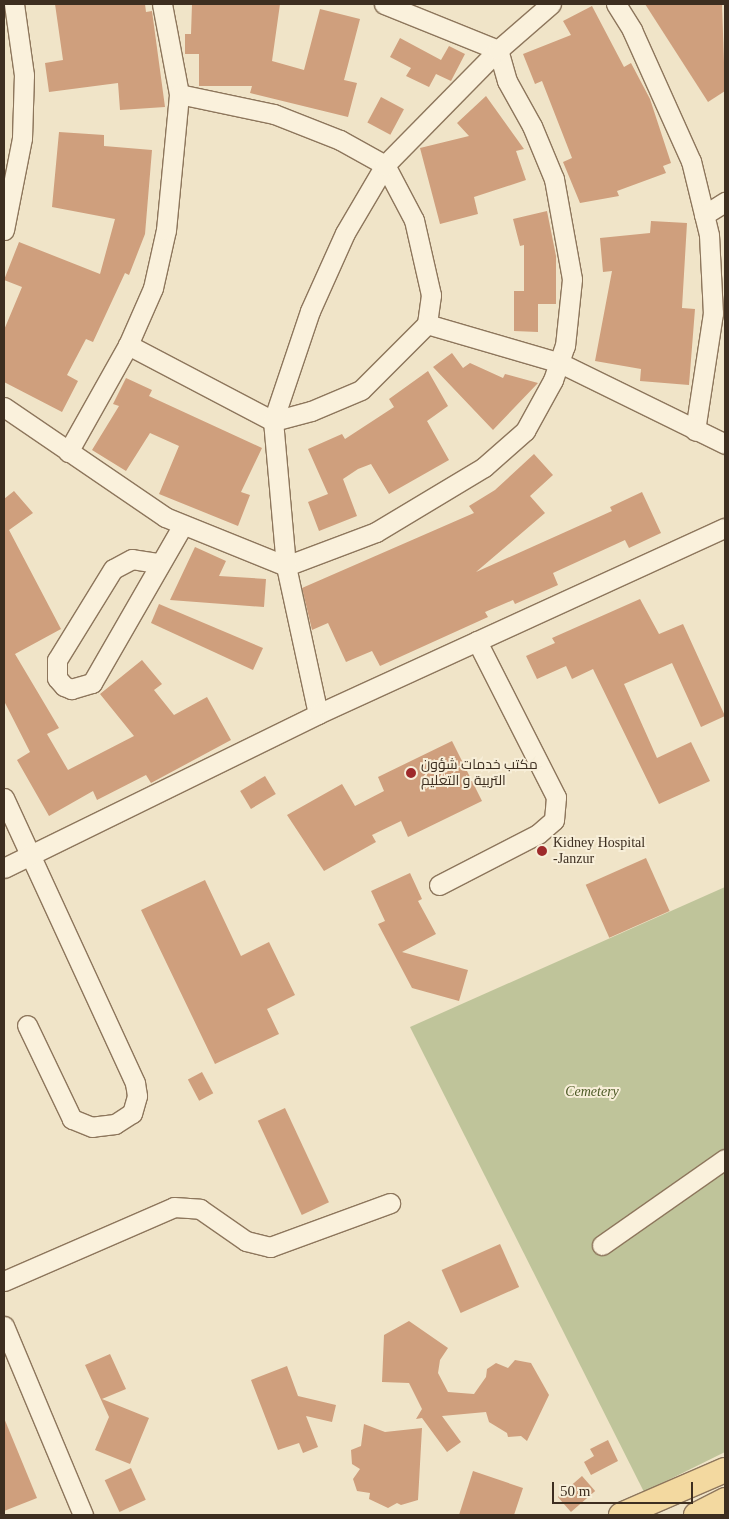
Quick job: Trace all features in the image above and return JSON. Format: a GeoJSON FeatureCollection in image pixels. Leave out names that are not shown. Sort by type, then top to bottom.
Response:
{"type":"FeatureCollection","features":[{"type":"Feature","properties":{"kind":"main road"},"geometry":{"type":"LineString","coordinates":[[621,1515],[725,1470]]}},
{"type":"Feature","properties":{"kind":"main road"},"geometry":{"type":"LineString","coordinates":[[696,1515],[725,1500]]}},
{"type":"Feature","properties":{"kind":"street"},"geometry":{"type":"LineString","coordinates":[[4,230],[22,138],[24,74],[14,4]]}},
{"type":"Feature","properties":{"kind":"street"},"geometry":{"type":"LineString","coordinates":[[68,452],[128,345],[153,288],[166,230],[179,94],[162,4]]}},
{"type":"Feature","properties":{"kind":"street"},"geometry":{"type":"LineString","coordinates":[[384,4],[498,50]]}},
{"type":"Feature","properties":{"kind":"street"},"geometry":{"type":"LineString","coordinates":[[318,714],[286,566],[273,421],[314,303],[345,234],[385,165],[498,50],[551,4]]}},
{"type":"Feature","properties":{"kind":"street"},"geometry":{"type":"LineString","coordinates":[[616,4],[632,30],[683,143],[709,235],[714,313],[695,431]]}},
{"type":"Feature","properties":{"kind":"street"},"geometry":{"type":"LineString","coordinates":[[4,407],[68,452],[182,525],[286,566],[376,532],[484,468],[525,431],[560,362],[572,279],[564,225],[554,179],[532,126],[507,80],[498,50]]}},
{"type":"Feature","properties":{"kind":"street"},"geometry":{"type":"LineString","coordinates":[[128,345],[273,421],[311,411],[361,390],[427,324],[431,295],[414,220],[385,165],[340,140],[274,114],[179,94]]}},
{"type":"Feature","properties":{"kind":"street"},"geometry":{"type":"LineString","coordinates":[[704,215],[725,202]]}},
{"type":"Feature","properties":{"kind":"street"},"geometry":{"type":"LineString","coordinates":[[427,324],[560,362],[695,431],[725,444]]}},
{"type":"Feature","properties":{"kind":"street"},"geometry":{"type":"LineString","coordinates":[[157,563],[132,560],[113,569],[57,660],[57,678],[64,686],[71,690],[92,683],[157,563],[182,525]]}},
{"type":"Feature","properties":{"kind":"street"},"geometry":{"type":"LineString","coordinates":[[4,868],[318,714],[725,528]]}},
{"type":"Feature","properties":{"kind":"street"},"geometry":{"type":"LineString","coordinates":[[439,885],[538,834],[554,820],[556,797],[477,641]]}},
{"type":"Feature","properties":{"kind":"street"},"geometry":{"type":"LineString","coordinates":[[4,798],[28,857],[134,1083],[137,1096],[132,1113],[115,1124],[92,1127],[72,1118],[27,1025]]}},
{"type":"Feature","properties":{"kind":"street"},"geometry":{"type":"LineString","coordinates":[[602,1245],[725,1159]]}},
{"type":"Feature","properties":{"kind":"street"},"geometry":{"type":"LineString","coordinates":[[4,1281],[174,1207],[200,1209],[246,1241],[270,1247],[390,1203]]}},
{"type":"Feature","properties":{"kind":"street"},"geometry":{"type":"LineString","coordinates":[[4,1326],[83,1515]]}},
{"type":"Feature","properties":{"kind":"green space","name":"Cemetery"},"geometry":{"type":"Polygon","coordinates":[[[725,887],[725,1452],[644,1492],[410,1027],[725,887]]]}},
{"type":"Feature","properties":{"kind":"building"},"geometry":{"type":"Polygon","coordinates":[[[55,4],[145,4],[146,12],[152,11],[165,107],[120,110],[118,83],[49,92],[45,63],[63,60],[55,4]]]}},
{"type":"Feature","properties":{"kind":"building"},"geometry":{"type":"Polygon","coordinates":[[[192,4],[280,4],[272,61],[304,70],[320,9],[360,19],[344,80],[357,83],[348,117],[250,93],[252,86],[199,86],[199,54],[185,54],[185,34],[191,34],[192,4]]]}},
{"type":"Feature","properties":{"kind":"building"},"geometry":{"type":"Polygon","coordinates":[[[645,4],[722,4],[725,91],[708,102],[645,4]]]}},
{"type":"Feature","properties":{"kind":"building"},"geometry":{"type":"Polygon","coordinates":[[[592,6],[624,67],[631,63],[650,99],[671,163],[663,166],[666,173],[617,191],[619,196],[580,203],[563,162],[572,158],[542,81],[535,84],[523,54],[571,35],[563,21],[592,6]]]}},
{"type":"Feature","properties":{"kind":"building"},"geometry":{"type":"Polygon","coordinates":[[[400,38],[441,60],[449,46],[465,54],[451,81],[436,74],[429,87],[406,76],[411,68],[390,57],[400,38]]]}},
{"type":"Feature","properties":{"kind":"building"},"geometry":{"type":"Polygon","coordinates":[[[486,96],[524,149],[516,151],[526,180],[474,197],[478,214],[440,224],[420,148],[469,136],[457,123],[486,96]]]}},
{"type":"Feature","properties":{"kind":"building"},"geometry":{"type":"Polygon","coordinates":[[[381,97],[404,109],[390,135],[367,123],[381,97]]]}},
{"type":"Feature","properties":{"kind":"building"},"geometry":{"type":"Polygon","coordinates":[[[59,132],[104,135],[104,146],[152,150],[145,234],[129,275],[125,273],[93,342],[86,339],[67,375],[78,381],[62,412],[4,382],[4,330],[22,287],[4,280],[19,242],[100,274],[115,219],[52,207],[59,132]]]}},
{"type":"Feature","properties":{"kind":"building"},"geometry":{"type":"Polygon","coordinates":[[[547,211],[556,256],[556,304],[538,304],[538,332],[514,331],[514,291],[524,291],[524,245],[520,246],[513,219],[547,211]]]}},
{"type":"Feature","properties":{"kind":"building"},"geometry":{"type":"Polygon","coordinates":[[[651,221],[687,223],[682,308],[695,309],[689,385],[640,381],[641,369],[595,361],[612,271],[603,272],[600,238],[650,233],[651,221]]]}},
{"type":"Feature","properties":{"kind":"building"},"geometry":{"type":"Polygon","coordinates":[[[452,353],[463,368],[470,363],[503,378],[505,374],[538,383],[493,430],[433,367],[452,353]]]}},
{"type":"Feature","properties":{"kind":"building"},"geometry":{"type":"Polygon","coordinates":[[[428,371],[448,406],[427,421],[449,460],[389,494],[371,464],[358,469],[343,479],[357,516],[319,531],[308,502],[328,494],[308,449],[342,434],[345,439],[394,407],[389,399],[428,371]]]}},
{"type":"Feature","properties":{"kind":"building"},"geometry":{"type":"Polygon","coordinates":[[[126,378],[152,390],[149,396],[262,448],[241,492],[250,495],[238,526],[159,494],[179,446],[150,433],[126,471],[92,450],[119,406],[113,404],[126,378]]]}},
{"type":"Feature","properties":{"kind":"building"},"geometry":{"type":"Polygon","coordinates":[[[534,454],[553,475],[530,496],[545,513],[476,572],[612,511],[610,507],[642,492],[661,533],[629,548],[625,540],[553,573],[558,585],[515,604],[513,600],[485,612],[488,617],[380,666],[372,651],[346,662],[328,623],[312,630],[302,588],[474,513],[469,506],[495,490],[534,454]]]}},
{"type":"Feature","properties":{"kind":"building"},"geometry":{"type":"Polygon","coordinates":[[[14,491],[33,513],[9,530],[61,629],[15,654],[59,728],[47,734],[68,770],[134,736],[100,694],[142,660],[162,684],[154,690],[174,715],[207,697],[231,740],[151,783],[146,775],[97,800],[93,791],[49,816],[17,760],[30,752],[4,701],[4,499],[14,491]]]}},
{"type":"Feature","properties":{"kind":"building"},"geometry":{"type":"Polygon","coordinates":[[[195,547],[226,561],[219,576],[266,579],[264,607],[170,600],[195,547]]]}},
{"type":"Feature","properties":{"kind":"building"},"geometry":{"type":"Polygon","coordinates":[[[640,599],[659,634],[683,624],[725,716],[701,727],[672,663],[624,684],[657,758],[691,742],[710,781],[659,804],[593,669],[572,679],[566,666],[537,679],[526,656],[555,643],[552,638],[640,599]]]}},
{"type":"Feature","properties":{"kind":"building"},"geometry":{"type":"Polygon","coordinates":[[[159,604],[263,648],[253,670],[151,623],[159,604]]]}},
{"type":"Feature","properties":{"kind":"building"},"geometry":{"type":"Polygon","coordinates":[[[452,741],[482,801],[408,837],[401,821],[372,835],[376,842],[324,871],[287,815],[342,784],[355,806],[384,791],[378,777],[452,741]]]}},
{"type":"Feature","properties":{"kind":"building"},"geometry":{"type":"Polygon","coordinates":[[[265,776],[276,794],[251,809],[240,791],[265,776]]]}},
{"type":"Feature","properties":{"kind":"building"},"geometry":{"type":"Polygon","coordinates":[[[646,858],[670,911],[609,938],[586,885],[646,858]]]}},
{"type":"Feature","properties":{"kind":"building"},"geometry":{"type":"Polygon","coordinates":[[[410,873],[422,899],[418,901],[436,934],[402,952],[468,970],[459,1001],[412,988],[378,924],[385,921],[371,891],[410,873]]]}},
{"type":"Feature","properties":{"kind":"building"},"geometry":{"type":"Polygon","coordinates":[[[205,880],[241,956],[269,942],[295,995],[267,1009],[279,1034],[215,1064],[141,910],[205,880]]]}},
{"type":"Feature","properties":{"kind":"building"},"geometry":{"type":"Polygon","coordinates":[[[202,1072],[213,1093],[199,1101],[188,1080],[202,1072]]]}},
{"type":"Feature","properties":{"kind":"building"},"geometry":{"type":"Polygon","coordinates":[[[285,1108],[329,1202],[302,1215],[258,1121],[285,1108]]]}},
{"type":"Feature","properties":{"kind":"building"},"geometry":{"type":"Polygon","coordinates":[[[500,1244],[519,1287],[461,1313],[442,1270],[500,1244]]]}},
{"type":"Feature","properties":{"kind":"building"},"geometry":{"type":"Polygon","coordinates":[[[409,1321],[448,1348],[440,1360],[438,1373],[448,1392],[474,1394],[486,1377],[487,1369],[496,1363],[508,1368],[515,1360],[531,1363],[549,1395],[527,1441],[521,1436],[508,1437],[507,1433],[489,1422],[486,1412],[442,1416],[461,1442],[447,1452],[422,1418],[416,1419],[422,1409],[409,1383],[382,1382],[384,1335],[409,1321]]]}},
{"type":"Feature","properties":{"kind":"building"},"geometry":{"type":"Polygon","coordinates":[[[110,1354],[126,1389],[102,1399],[149,1418],[130,1464],[95,1450],[109,1417],[85,1365],[110,1354]]]}},
{"type":"Feature","properties":{"kind":"building"},"geometry":{"type":"Polygon","coordinates":[[[287,1366],[298,1396],[336,1405],[332,1422],[306,1416],[318,1447],[303,1453],[299,1443],[278,1450],[251,1380],[287,1366]]]}},
{"type":"Feature","properties":{"kind":"building"},"geometry":{"type":"Polygon","coordinates":[[[4,1418],[37,1498],[4,1511],[4,1418]]]}},
{"type":"Feature","properties":{"kind":"building"},"geometry":{"type":"Polygon","coordinates":[[[364,1424],[385,1432],[422,1428],[418,1500],[401,1505],[397,1503],[388,1508],[369,1499],[370,1493],[357,1491],[353,1479],[360,1469],[352,1464],[351,1450],[361,1446],[364,1424]]]}},
{"type":"Feature","properties":{"kind":"building"},"geometry":{"type":"Polygon","coordinates":[[[608,1440],[618,1461],[591,1475],[584,1462],[594,1456],[590,1449],[608,1440]]]}},
{"type":"Feature","properties":{"kind":"building"},"geometry":{"type":"Polygon","coordinates":[[[131,1468],[146,1500],[120,1512],[105,1480],[131,1468]]]}},
{"type":"Feature","properties":{"kind":"building"},"geometry":{"type":"Polygon","coordinates":[[[473,1471],[523,1488],[514,1515],[459,1515],[473,1471]]]}},
{"type":"Feature","properties":{"kind":"building"},"geometry":{"type":"Polygon","coordinates":[[[582,1476],[595,1491],[571,1512],[558,1497],[582,1476]]]}},
{"type":"Feature","properties":{"kind":"place","name":"مكتب خدمات شؤون التربية و التعليم"},"geometry":{"type":"Point","coordinates":[411,773]}},
{"type":"Feature","properties":{"kind":"place","name":"Kidney Hospital -Janzur"},"geometry":{"type":"Point","coordinates":[542,851]}}]}
